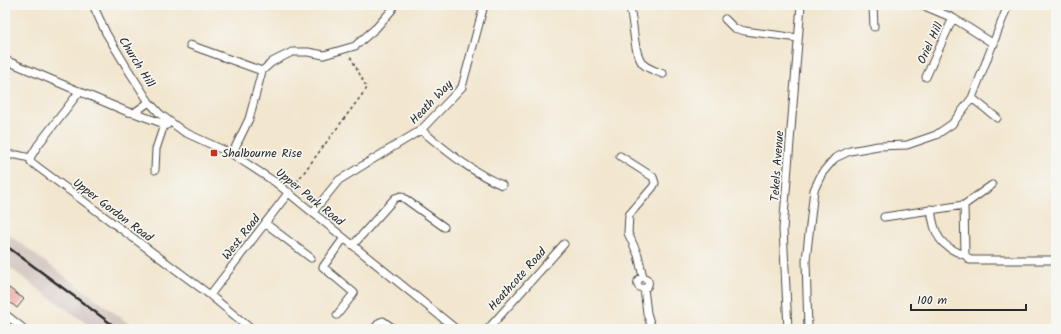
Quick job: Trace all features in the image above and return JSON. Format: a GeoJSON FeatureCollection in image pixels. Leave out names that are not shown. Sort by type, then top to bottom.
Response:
{"type":"FeatureCollection","features":[{"type":"Feature","properties":{"kind":"street","name":"Church Hill"},"geometry":{"type":"LineString","coordinates":[[93,5],[119,56],[149,102],[168,124]]}},
{"type":"Feature","properties":{"kind":"street"},"geometry":{"type":"LineString","coordinates":[[232,154],[249,119],[262,71],[272,62],[292,52],[308,52],[324,55],[355,46],[376,28],[392,10],[393,5]]}},
{"type":"Feature","properties":{"kind":"street","name":"Heath Way"},"geometry":{"type":"LineString","coordinates":[[313,212],[339,180],[421,130],[462,87],[484,5]]}},
{"type":"Feature","properties":{"kind":"street"},"geometry":{"type":"LineString","coordinates":[[628,5],[632,16],[638,54],[643,63],[663,74]]}},
{"type":"Feature","properties":{"kind":"street","name":"Tekels Avenue"},"geometry":{"type":"LineString","coordinates":[[788,329],[783,229],[801,5]]}},
{"type":"Feature","properties":{"kind":"street"},"geometry":{"type":"LineString","coordinates":[[874,27],[873,7],[875,5]]}},
{"type":"Feature","properties":{"kind":"street","name":"Oriel Hill"},"geometry":{"type":"LineString","coordinates":[[922,5],[953,18],[994,44]]}},
{"type":"Feature","properties":{"kind":"street"},"geometry":{"type":"LineString","coordinates":[[808,329],[806,260],[811,206],[814,190],[822,172],[835,158],[850,151],[878,146],[907,145],[936,135],[952,124],[972,98],[1008,5]]}},
{"type":"Feature","properties":{"kind":"street","name":"Oriel Hill"},"geometry":{"type":"LineString","coordinates":[[926,77],[953,18]]}},
{"type":"Feature","properties":{"kind":"street"},"geometry":{"type":"LineString","coordinates":[[725,19],[734,28],[745,31],[798,38]]}},
{"type":"Feature","properties":{"kind":"street"},"geometry":{"type":"LineString","coordinates":[[190,45],[262,71]]}},
{"type":"Feature","properties":{"kind":"street","name":"Upper Park Road"},"geometry":{"type":"LineString","coordinates":[[5,60],[134,113],[168,124],[232,154],[260,171],[289,192],[456,329]]}},
{"type":"Feature","properties":{"kind":"street"},"geometry":{"type":"LineString","coordinates":[[5,155],[17,155],[30,158],[38,145],[80,91]]}},
{"type":"Feature","properties":{"kind":"street"},"geometry":{"type":"LineString","coordinates":[[972,98],[997,118]]}},
{"type":"Feature","properties":{"kind":"street"},"geometry":{"type":"LineString","coordinates":[[134,113],[149,102]]}},
{"type":"Feature","properties":{"kind":"street"},"geometry":{"type":"LineString","coordinates":[[155,170],[156,148],[168,124]]}},
{"type":"Feature","properties":{"kind":"street"},"geometry":{"type":"LineString","coordinates":[[421,130],[455,158],[482,177],[502,185]]}},
{"type":"Feature","properties":{"kind":"street"},"geometry":{"type":"LineString","coordinates":[[620,156],[653,177],[655,183],[628,214],[628,233],[638,255],[643,277],[648,279],[649,283],[644,288],[647,313],[652,329]]}},
{"type":"Feature","properties":{"kind":"street","name":"Upper Gordon Road"},"geometry":{"type":"LineString","coordinates":[[30,158],[36,166],[210,295],[251,329]]}},
{"type":"Feature","properties":{"kind":"street"},"geometry":{"type":"LineString","coordinates":[[884,217],[964,205],[992,185]]}},
{"type":"Feature","properties":{"kind":"street","name":"West Road"},"geometry":{"type":"LineString","coordinates":[[210,295],[289,192]]}},
{"type":"Feature","properties":{"kind":"street"},"geometry":{"type":"LineString","coordinates":[[353,246],[395,198],[401,196],[444,227]]}},
{"type":"Feature","properties":{"kind":"street"},"geometry":{"type":"LineString","coordinates":[[964,205],[965,255]]}},
{"type":"Feature","properties":{"kind":"street"},"geometry":{"type":"LineString","coordinates":[[931,209],[936,236],[952,251],[965,255],[970,260],[1056,260]]}},
{"type":"Feature","properties":{"kind":"street"},"geometry":{"type":"LineString","coordinates":[[265,223],[311,258]]}},
{"type":"Feature","properties":{"kind":"street"},"geometry":{"type":"LineString","coordinates":[[337,314],[354,293],[323,267],[344,238]]}},
{"type":"Feature","properties":{"kind":"street","name":"Heathcote Road"},"geometry":{"type":"LineString","coordinates":[[488,329],[564,244]]}},
{"type":"Feature","properties":{"kind":"street"},"geometry":{"type":"LineString","coordinates":[[5,314],[19,328]]}},
{"type":"Feature","properties":{"kind":"street"},"geometry":{"type":"LineString","coordinates":[[374,329],[380,322],[383,321],[394,329]]}},
{"type":"Feature","properties":{"kind":"path"},"geometry":{"type":"LineString","coordinates":[[289,192],[367,88],[347,49]]}},
{"type":"Feature","properties":{"kind":"shaded area"},"geometry":{"type":"Polygon","coordinates":[[[5,232],[136,329],[94,329],[48,296],[5,264],[5,232]]]}},
{"type":"Feature","properties":{"kind":"building"},"geometry":{"type":"Polygon","coordinates":[[[9,288],[24,299],[17,308],[5,298],[5,293],[9,288]]]}},
{"type":"Feature","properties":{"kind":"railway"},"geometry":{"type":"LineString","coordinates":[[5,245],[118,329]]}},
{"type":"Feature","properties":{"kind":"place","name":"Shalbourne Rise"},"geometry":{"type":"Point","coordinates":[214,153]}}]}
